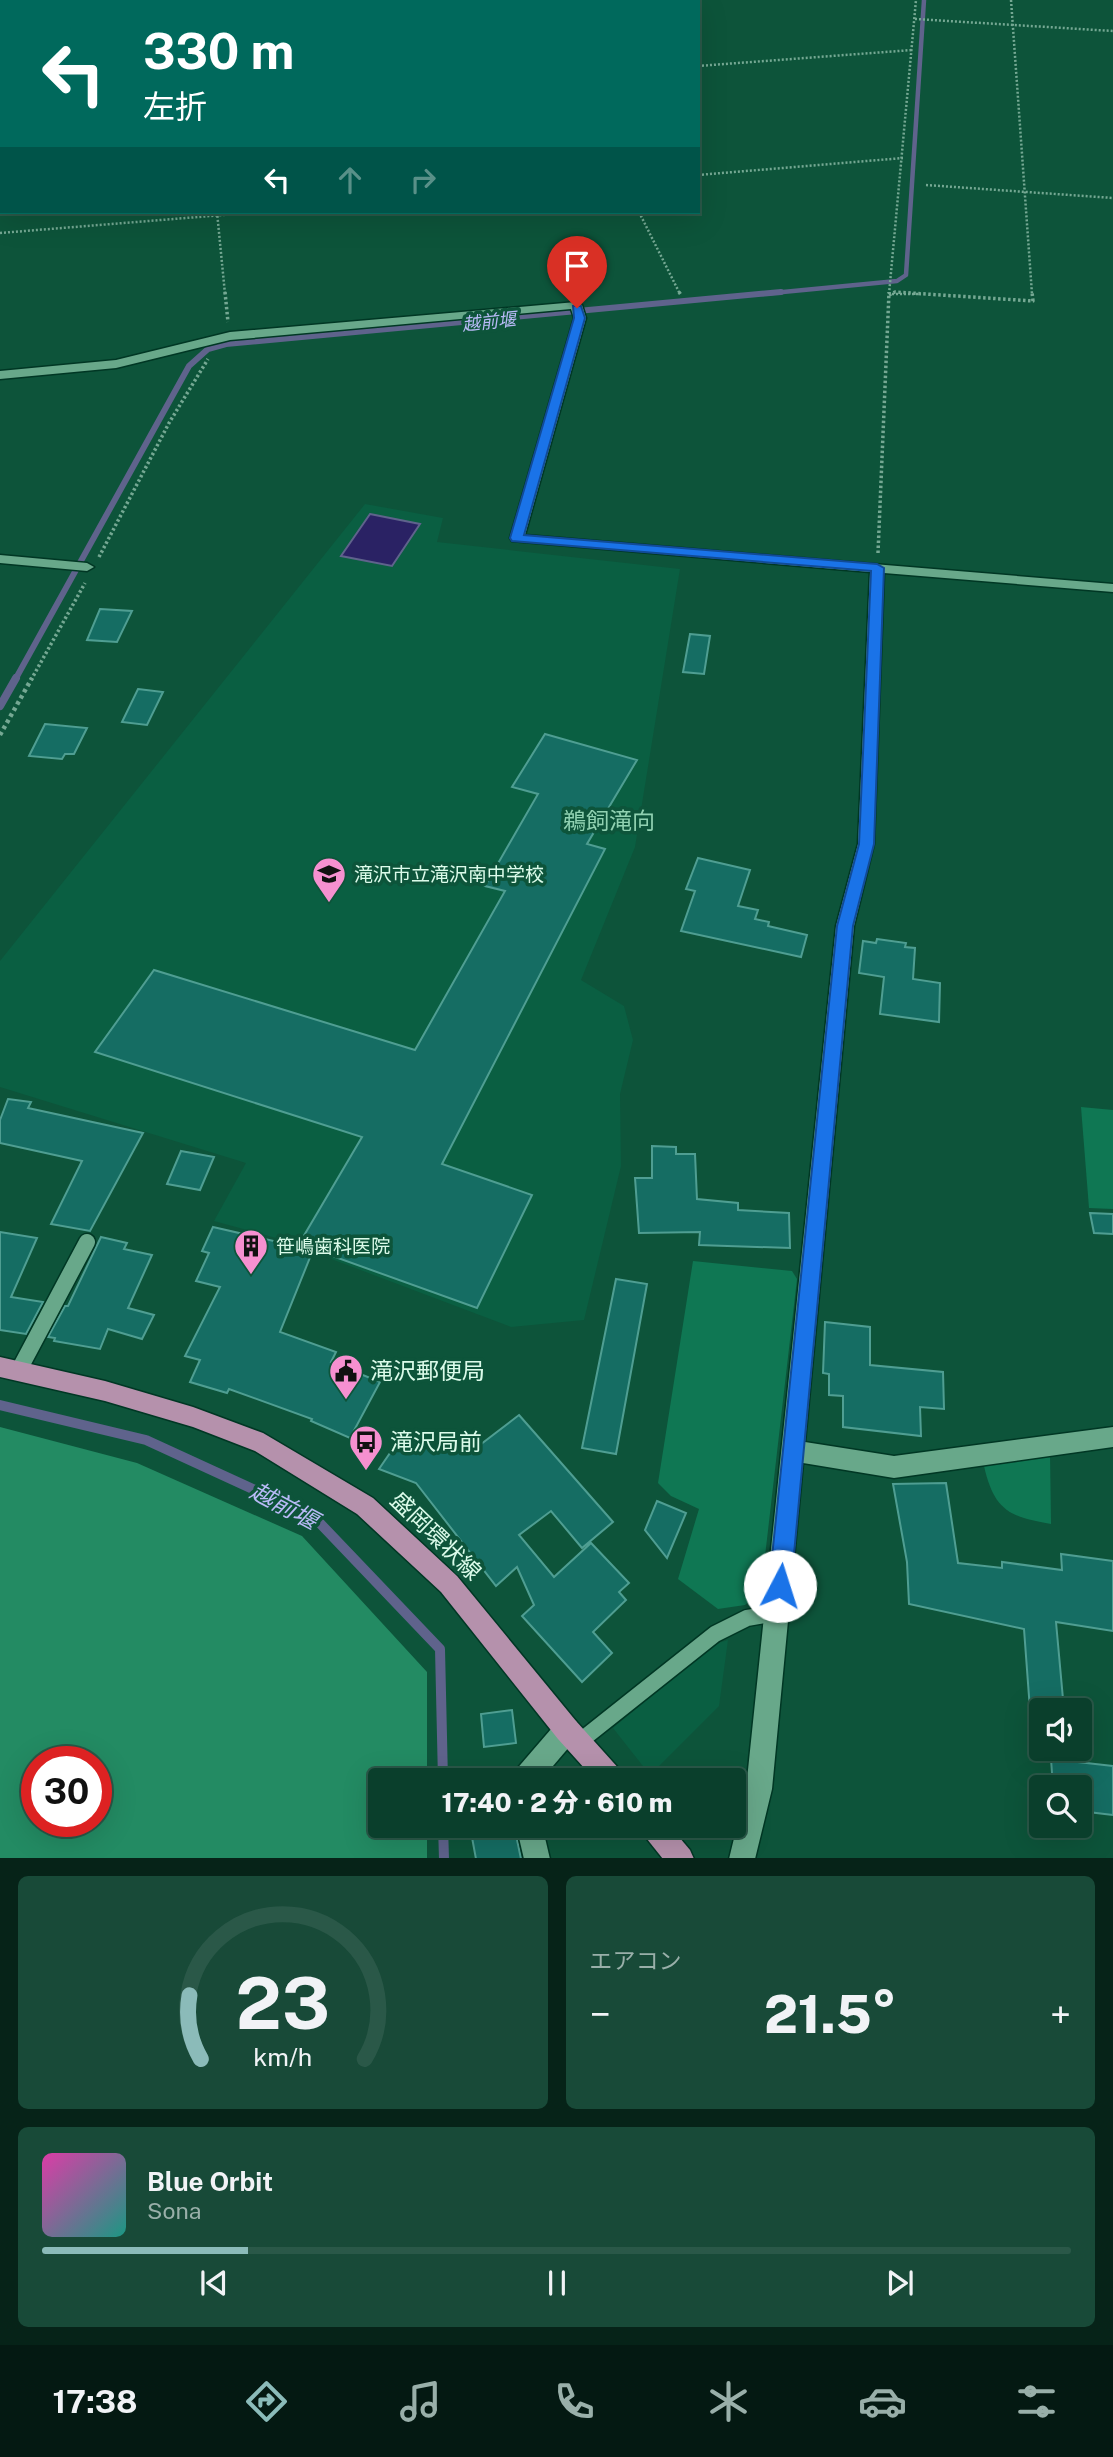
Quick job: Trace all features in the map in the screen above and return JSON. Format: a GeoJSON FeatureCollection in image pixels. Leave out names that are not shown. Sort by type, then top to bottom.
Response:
{"type":"FeatureCollection","features":[{"type":"Feature","properties":{"kind":"main road","name":"盛岡環状線"},"geometry":{"type":"LineString","coordinates":[[9,1368],[181,1413],[263,1443],[365,1506],[449,1584],[601,1768]]}},
{"type":"Feature","properties":{"kind":"main road"},"geometry":{"type":"LineString","coordinates":[[663,1838],[681,1858]]}},
{"type":"Feature","properties":{"kind":"street"},"geometry":{"type":"LineString","coordinates":[[0,375],[116,364],[230,336],[576,304],[578,312],[517,538],[1113,588]]}},
{"type":"Feature","properties":{"kind":"street"},"geometry":{"type":"LineString","coordinates":[[0,559],[85,566]]}},
{"type":"Feature","properties":{"kind":"street"},"geometry":{"type":"LineString","coordinates":[[742,1858],[759,1789],[845,926],[866,844],[877,568]]}},
{"type":"Feature","properties":{"kind":"street"},"geometry":{"type":"LineString","coordinates":[[793,1451],[894,1467],[1113,1437]]}},
{"type":"Feature","properties":{"kind":"street"},"geometry":{"type":"LineString","coordinates":[[537,1768],[573,1736]]}},
{"type":"Feature","properties":{"kind":"street"},"geometry":{"type":"LineString","coordinates":[[532,1838],[537,1858]]}},
{"type":"Feature","properties":{"kind":"lane"},"geometry":{"type":"LineString","coordinates":[[9,1368],[87,1242]]}},
{"type":"Feature","properties":{"kind":"lane"},"geometry":{"type":"LineString","coordinates":[[573,1736],[715,1634],[747,1618],[777,1613]]}},
{"type":"Feature","properties":{"kind":"path"},"geometry":{"type":"LineString","coordinates":[[877,568],[889,286],[916,0]]}},
{"type":"Feature","properties":{"kind":"path"},"geometry":{"type":"LineString","coordinates":[[889,295],[895,292],[1032,301],[1011,0]]}},
{"type":"Feature","properties":{"kind":"path"},"geometry":{"type":"LineString","coordinates":[[916,19],[1113,31]]}},
{"type":"Feature","properties":{"kind":"path"},"geometry":{"type":"LineString","coordinates":[[700,66],[912,50]]}},
{"type":"Feature","properties":{"kind":"path"},"geometry":{"type":"LineString","coordinates":[[700,175],[903,158]]}},
{"type":"Feature","properties":{"kind":"path"},"geometry":{"type":"LineString","coordinates":[[926,185],[1113,198]]}},
{"type":"Feature","properties":{"kind":"path"},"geometry":{"type":"LineString","coordinates":[[0,233],[217,214],[230,336]]}},
{"type":"Feature","properties":{"kind":"path"},"geometry":{"type":"LineString","coordinates":[[640,214],[681,295]]}},
{"type":"Feature","properties":{"kind":"path"},"geometry":{"type":"LineString","coordinates":[[0,735],[85,566],[212,353]]}},
{"type":"Feature","properties":{"kind":"shaded area","name":"滝沢市立滝沢南中学校"},"geometry":{"type":"Polygon","coordinates":[[[365,504],[443,518],[437,542],[680,569],[635,847],[581,980],[624,1006],[633,1040],[620,1094],[621,1166],[584,1320],[511,1327],[276,1238],[214,1221],[246,1163],[0,1087],[0,961],[365,504]]]}},
{"type":"Feature","properties":{"kind":"shaded area"},"geometry":{"type":"Polygon","coordinates":[[[370,514],[420,524],[392,566],[341,556],[370,514]]]}},
{"type":"Feature","properties":{"kind":"shaded area"},"geometry":{"type":"Polygon","coordinates":[[[1081,1107],[1113,1110],[1113,1209],[1089,1208],[1081,1107]]]}},
{"type":"Feature","properties":{"kind":"shaded area"},"geometry":{"type":"Polygon","coordinates":[[[693,1261],[792,1271],[797,1279],[761,1591],[745,1605],[718,1609],[678,1579],[699,1509],[671,1496],[658,1483],[693,1261]]]}},
{"type":"Feature","properties":{"kind":"shaded area"},"geometry":{"type":"Polygon","coordinates":[[[0,1427],[137,1463],[302,1536],[427,1672],[427,1768],[368,1768],[368,1838],[427,1838],[427,1858],[0,1858],[0,1427]]]}},
{"type":"Feature","properties":{"kind":"shaded area"},"geometry":{"type":"Polygon","coordinates":[[[1050,1454],[1051,1524],[1024,1518],[1006,1509],[993,1493],[984,1466],[1050,1454]]]}},
{"type":"Feature","properties":{"kind":"shaded area"},"geometry":{"type":"Polygon","coordinates":[[[728,1640],[719,1706],[657,1768],[644,1768],[613,1728],[713,1645],[728,1640]]]}},
{"type":"Feature","properties":{"kind":"building"},"geometry":{"type":"Polygon","coordinates":[[[100,609],[132,611],[117,642],[87,640],[100,609]]]}},
{"type":"Feature","properties":{"kind":"building"},"geometry":{"type":"Polygon","coordinates":[[[690,634],[710,636],[704,674],[683,672],[690,634]]]}},
{"type":"Feature","properties":{"kind":"building"},"geometry":{"type":"Polygon","coordinates":[[[138,689],[163,692],[147,725],[122,722],[138,689]]]}},
{"type":"Feature","properties":{"kind":"building"},"geometry":{"type":"Polygon","coordinates":[[[45,724],[87,728],[74,754],[65,754],[62,759],[29,756],[45,724]]]}},
{"type":"Feature","properties":{"kind":"building"},"geometry":{"type":"Polygon","coordinates":[[[545,734],[637,760],[587,844],[605,849],[442,1164],[532,1195],[477,1308],[299,1244],[362,1137],[95,1052],[154,970],[415,1050],[505,891],[485,886],[538,794],[512,787],[545,734]]]}},
{"type":"Feature","properties":{"kind":"building"},"geometry":{"type":"Polygon","coordinates":[[[698,858],[750,870],[738,906],[758,910],[755,919],[769,922],[768,926],[807,935],[801,957],[681,931],[695,891],[686,889],[698,858]]]}},
{"type":"Feature","properties":{"kind":"building"},"geometry":{"type":"Polygon","coordinates":[[[877,939],[906,943],[905,947],[915,948],[913,979],[940,983],[939,1022],[880,1014],[884,977],[859,973],[863,941],[876,943],[877,939]]]}},
{"type":"Feature","properties":{"kind":"building"},"geometry":{"type":"Polygon","coordinates":[[[8,1099],[31,1102],[28,1108],[143,1133],[90,1231],[51,1224],[82,1161],[0,1143],[0,1120],[8,1099]]]}},
{"type":"Feature","properties":{"kind":"building"},"geometry":{"type":"Polygon","coordinates":[[[652,1146],[676,1147],[676,1154],[695,1154],[697,1199],[738,1203],[738,1210],[789,1213],[790,1248],[699,1245],[700,1232],[639,1233],[635,1178],[652,1178],[652,1146]]]}},
{"type":"Feature","properties":{"kind":"building"},"geometry":{"type":"Polygon","coordinates":[[[181,1151],[214,1157],[200,1190],[167,1184],[181,1151]]]}},
{"type":"Feature","properties":{"kind":"building"},"geometry":{"type":"Polygon","coordinates":[[[1090,1213],[1113,1214],[1113,1234],[1094,1233],[1090,1213]]]}},
{"type":"Feature","properties":{"kind":"building"},"geometry":{"type":"Polygon","coordinates":[[[213,1227],[313,1250],[280,1332],[336,1352],[331,1362],[380,1382],[350,1438],[311,1421],[312,1419],[229,1389],[227,1393],[190,1382],[200,1360],[185,1356],[220,1287],[196,1281],[209,1253],[202,1251],[213,1227]]]}},
{"type":"Feature","properties":{"kind":"building"},"geometry":{"type":"Polygon","coordinates":[[[0,1232],[37,1238],[11,1297],[43,1302],[26,1334],[0,1330],[0,1232]]]}},
{"type":"Feature","properties":{"kind":"building"},"geometry":{"type":"Polygon","coordinates":[[[101,1237],[127,1243],[124,1249],[152,1255],[128,1308],[154,1315],[142,1339],[108,1329],[100,1349],[54,1341],[55,1338],[48,1337],[65,1306],[68,1306],[101,1237]]]}},
{"type":"Feature","properties":{"kind":"building"},"geometry":{"type":"Polygon","coordinates":[[[616,1279],[647,1284],[616,1454],[582,1448],[616,1279]]]}},
{"type":"Feature","properties":{"kind":"building"},"geometry":{"type":"Polygon","coordinates":[[[825,1322],[870,1327],[870,1365],[943,1372],[944,1409],[920,1407],[921,1436],[843,1427],[843,1396],[829,1395],[829,1374],[823,1373],[825,1322]]]}},
{"type":"Feature","properties":{"kind":"building"},"geometry":{"type":"Polygon","coordinates":[[[519,1415],[613,1522],[582,1548],[551,1511],[519,1535],[554,1577],[591,1543],[629,1583],[619,1592],[626,1600],[593,1632],[612,1653],[582,1682],[522,1616],[534,1605],[517,1567],[496,1586],[416,1483],[379,1469],[403,1434],[435,1450],[450,1433],[472,1451],[519,1415]]]}},
{"type":"Feature","properties":{"kind":"building"},"geometry":{"type":"Polygon","coordinates":[[[946,1483],[958,1563],[1002,1568],[1002,1562],[1062,1570],[1061,1554],[1113,1561],[1113,1631],[1056,1622],[1063,1698],[1029,1698],[1024,1629],[909,1604],[907,1562],[893,1484],[946,1483]]]}},
{"type":"Feature","properties":{"kind":"building"},"geometry":{"type":"Polygon","coordinates":[[[657,1501],[686,1513],[667,1558],[645,1530],[657,1501]]]}},
{"type":"Feature","properties":{"kind":"building"},"geometry":{"type":"Polygon","coordinates":[[[512,1710],[516,1743],[484,1747],[481,1714],[512,1710]]]}},
{"type":"Feature","properties":{"kind":"building"},"geometry":{"type":"Polygon","coordinates":[[[1051,1761],[1113,1766],[1113,1815],[1092,1812],[1092,1775],[1052,1775],[1051,1761]]]}},
{"type":"Feature","properties":{"kind":"building"},"geometry":{"type":"Polygon","coordinates":[[[472,1838],[517,1838],[521,1858],[476,1858],[472,1838]]]}},
{"type":"Feature","properties":{"kind":"waterway","name":"越前堰"},"geometry":{"type":"LineString","coordinates":[[762,294],[897,281],[906,275],[924,0]]}},
{"type":"Feature","properties":{"kind":"waterway","name":"越前堰"},"geometry":{"type":"LineString","coordinates":[[15,680],[189,366],[208,349],[226,344],[781,292]]}},
{"type":"Feature","properties":{"kind":"waterway","name":"越前堰"},"geometry":{"type":"LineString","coordinates":[[0,706],[16,678]]}},
{"type":"Feature","properties":{"kind":"waterway","name":"越前堰"},"geometry":{"type":"LineString","coordinates":[[0,1405],[146,1440],[314,1517],[440,1649],[443,1768]]}},
{"type":"Feature","properties":{"kind":"waterway","name":"越前堰"},"geometry":{"type":"LineString","coordinates":[[443,1838],[444,1858]]}},
{"type":"Feature","properties":{"kind":"place","name":"滝沢市立滝沢南中学校"},"geometry":{"type":"Point","coordinates":[329,904]}},
{"type":"Feature","properties":{"kind":"place","name":"笹嶋歯科医院"},"geometry":{"type":"Point","coordinates":[251,1276]}},
{"type":"Feature","properties":{"kind":"place","name":"滝沢郵便局"},"geometry":{"type":"Point","coordinates":[346,1401]}},
{"type":"Feature","properties":{"kind":"place","name":"滝沢局前"},"geometry":{"type":"Point","coordinates":[366,1472]}},
{"type":"Feature","properties":{"kind":"district","name":"鵜飼滝向"},"geometry":{"type":"Point","coordinates":[609,821]}},
{"type":"Feature","properties":{"kind":"route"},"geometry":{"type":"LineString","coordinates":[[577,308],[580,318],[517,538],[877,568],[866,844],[845,926],[780,1586]]}}]}
